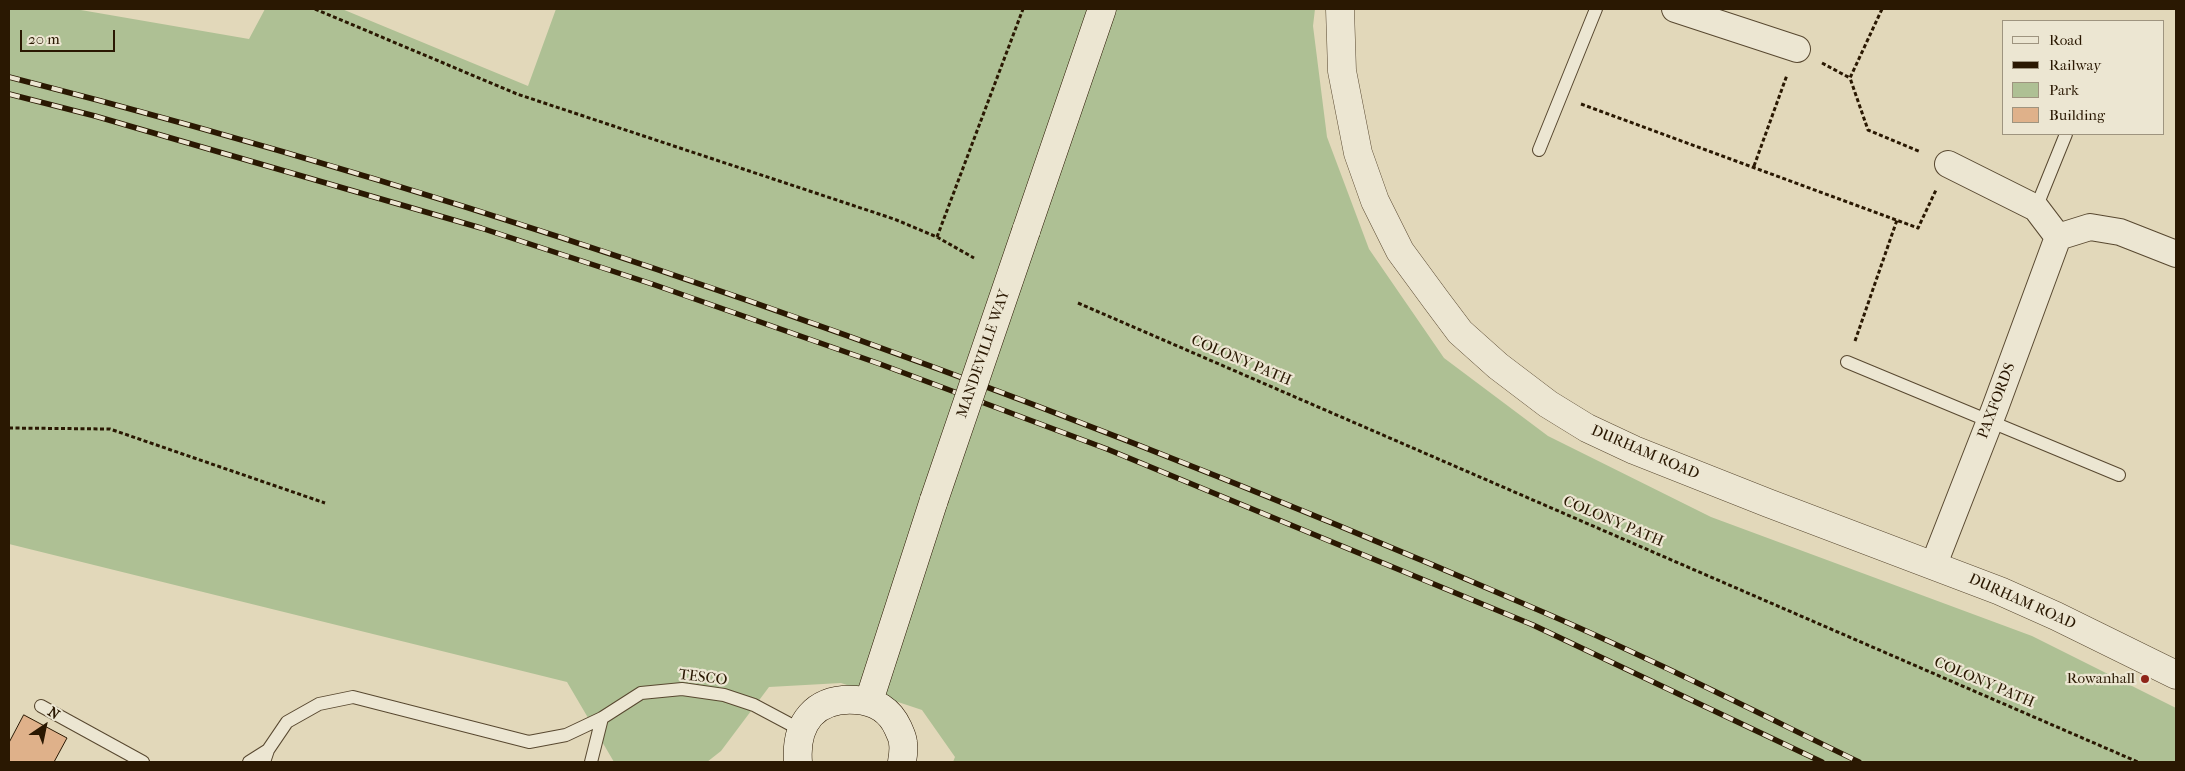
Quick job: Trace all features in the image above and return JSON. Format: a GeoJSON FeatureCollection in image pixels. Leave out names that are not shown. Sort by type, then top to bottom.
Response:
{"type":"FeatureCollection","features":[{"type":"Feature","properties":{"kind":"street","name":"MANDEVILLE WAY"},"geometry":{"type":"LineString","coordinates":[[869,701],[934,500],[1102,9]]}},
{"type":"Feature","properties":{"kind":"street","name":"DURHAM ROAD"},"geometry":{"type":"LineString","coordinates":[[1340,9],[1344,80],[1358,153],[1375,201],[1400,251],[1460,332],[1498,366],[1548,404],[1587,428],[1634,450],[1768,503],[1934,564],[2056,616],[2176,675]]}},
{"type":"Feature","properties":{"kind":"street"},"geometry":{"type":"LineString","coordinates":[[1675,9],[1797,49]]}},
{"type":"Feature","properties":{"kind":"street"},"geometry":{"type":"LineString","coordinates":[[1948,164],[2036,208],[2058,237],[2090,227],[2120,232],[2176,254]]}},
{"type":"Feature","properties":{"kind":"street","name":"PAXFORDS"},"geometry":{"type":"LineString","coordinates":[[1934,564],[2058,237]]}},
{"type":"Feature","properties":{"kind":"street"},"geometry":{"type":"LineString","coordinates":[[798,762],[797,742],[801,730],[817,709],[828,702],[840,698],[869,701],[881,707],[894,719],[903,741],[902,762]]}},
{"type":"Feature","properties":{"kind":"lane"},"geometry":{"type":"LineString","coordinates":[[1539,150],[1596,9]]}},
{"type":"Feature","properties":{"kind":"lane"},"geometry":{"type":"LineString","coordinates":[[2036,208],[2066,135]]}},
{"type":"Feature","properties":{"kind":"lane"},"geometry":{"type":"LineString","coordinates":[[1847,362],[2119,475]]}},
{"type":"Feature","properties":{"kind":"lane","name":"TESCO"},"geometry":{"type":"LineString","coordinates":[[266,756],[288,722],[319,704],[353,697],[529,742],[566,735],[602,718],[641,693],[682,689],[724,695],[754,705],[801,730]]}},
{"type":"Feature","properties":{"kind":"lane"},"geometry":{"type":"LineString","coordinates":[[41,706],[142,761]]}},
{"type":"Feature","properties":{"kind":"lane"},"geometry":{"type":"LineString","coordinates":[[591,762],[602,718]]}},
{"type":"Feature","properties":{"kind":"lane"},"geometry":{"type":"LineString","coordinates":[[249,762],[266,756]]}},
{"type":"Feature","properties":{"kind":"path"},"geometry":{"type":"LineString","coordinates":[[315,9],[517,94],[894,219],[937,237],[974,258]]}},
{"type":"Feature","properties":{"kind":"path"},"geometry":{"type":"LineString","coordinates":[[937,237],[1023,9]]}},
{"type":"Feature","properties":{"kind":"path"},"geometry":{"type":"LineString","coordinates":[[1560,96],[1918,228],[1948,164],[1868,130],[1850,78],[1882,9]]}},
{"type":"Feature","properties":{"kind":"path"},"geometry":{"type":"LineString","coordinates":[[1754,166],[1797,49]]}},
{"type":"Feature","properties":{"kind":"path"},"geometry":{"type":"LineString","coordinates":[[1847,362],[1896,220]]}},
{"type":"Feature","properties":{"kind":"path","name":"COLONY PATH"},"geometry":{"type":"LineString","coordinates":[[1078,303],[2138,762]]}},
{"type":"Feature","properties":{"kind":"path"},"geometry":{"type":"LineString","coordinates":[[9,428],[110,429],[325,503]]}},
{"type":"Feature","properties":{"kind":"green space"},"geometry":{"type":"Polygon","coordinates":[[[9,9],[75,9],[249,39],[265,9],[342,9],[528,86],[556,9],[1315,9],[1313,26],[1327,137],[1369,249],[1444,358],[1548,436],[1711,517],[2032,636],[2176,708],[2176,762],[953,762],[955,757],[922,710],[841,683],[769,687],[721,751],[707,762],[614,762],[567,682],[9,544],[9,9]]]}},
{"type":"Feature","properties":{"kind":"building"},"geometry":{"type":"Polygon","coordinates":[[[24,715],[67,738],[54,762],[9,762],[9,743],[24,715]]]}},
{"type":"Feature","properties":{"kind":"railway"},"geometry":{"type":"LineString","coordinates":[[9,77],[204,129],[399,186],[591,247],[783,313],[973,382],[1162,454],[1350,530],[1536,609],[1658,664],[1859,762]]}},
{"type":"Feature","properties":{"kind":"railway"},"geometry":{"type":"LineString","coordinates":[[9,94],[95,116],[481,228],[655,285],[880,364],[1107,449],[1533,625],[1822,762]]}},
{"type":"Feature","properties":{"kind":"place","name":"Rowanhall"},"geometry":{"type":"Point","coordinates":[2145,679]}}]}
